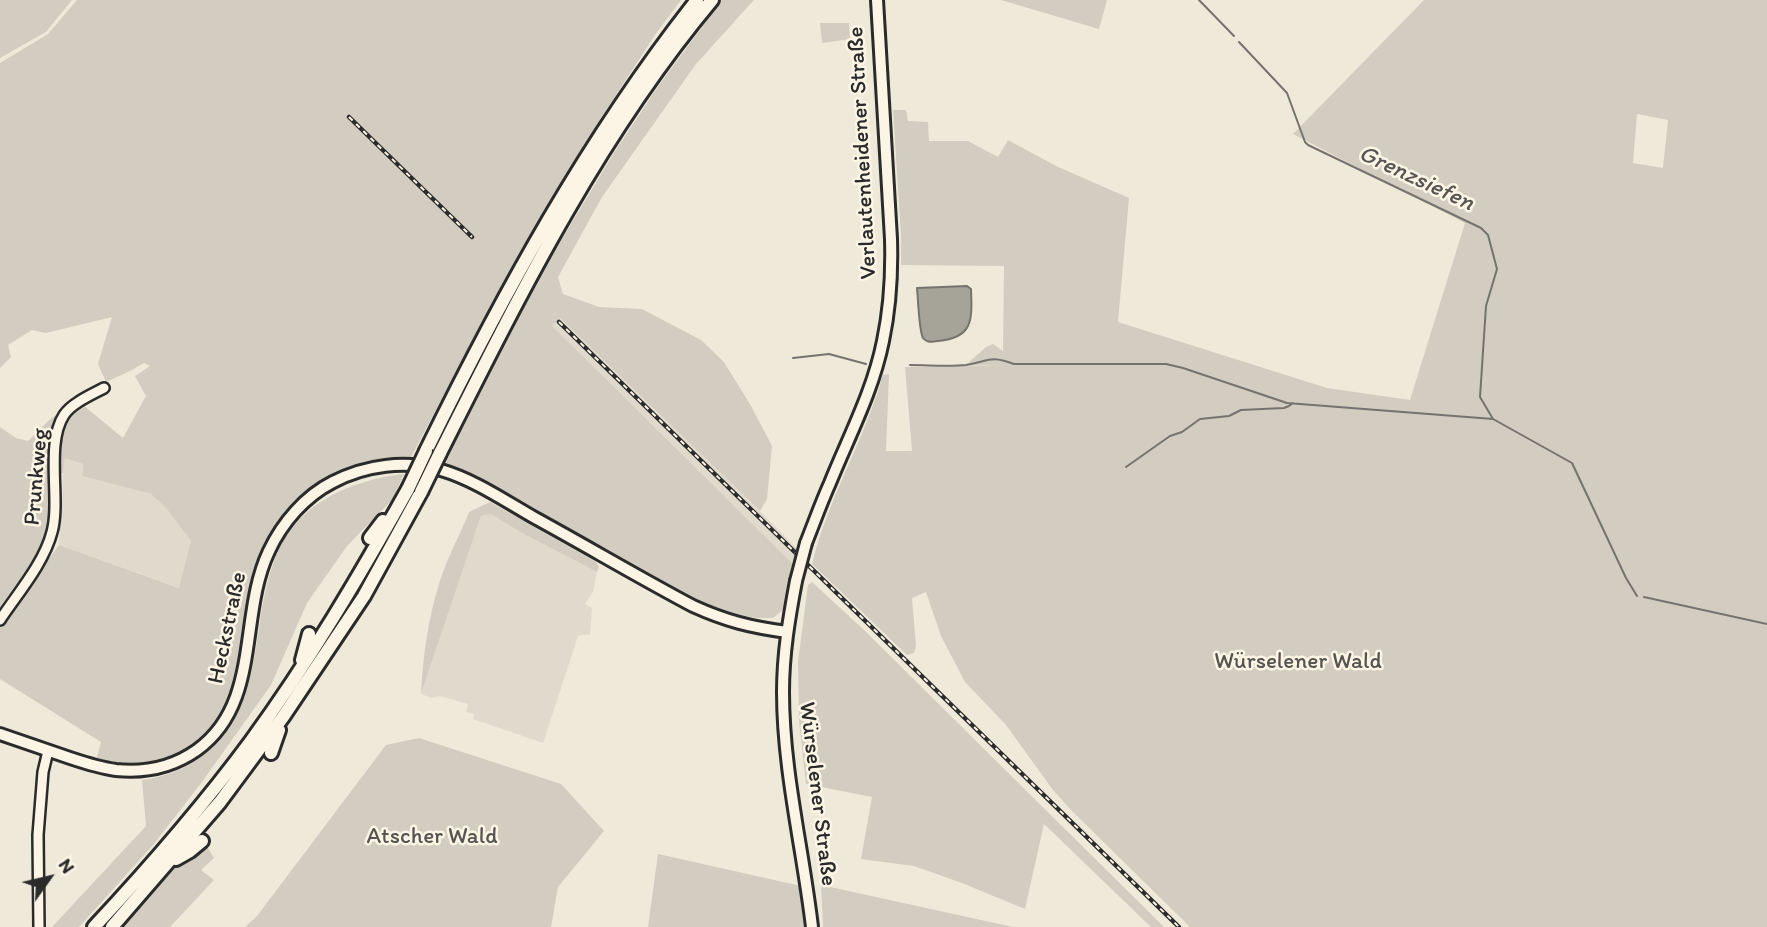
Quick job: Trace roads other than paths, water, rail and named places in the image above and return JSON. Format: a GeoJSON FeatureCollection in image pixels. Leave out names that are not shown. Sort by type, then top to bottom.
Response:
{"type":"FeatureCollection","features":[{"type":"Feature","properties":{"kind":"highway"},"geometry":{"type":"LineString","coordinates":[[112,927],[220,802],[283,717],[364,596],[426,452],[466,370],[547,223],[622,103],[697,0]]}},
{"type":"Feature","properties":{"kind":"highway"},"geometry":{"type":"LineString","coordinates":[[370,538],[410,493],[440,453],[516,302],[558,227],[633,107],[712,0]]}},
{"type":"Feature","properties":{"kind":"highway"},"geometry":{"type":"LineString","coordinates":[[94,927],[211,793],[251,741],[358,579],[410,493]]}},
{"type":"Feature","properties":{"kind":"highway"},"geometry":{"type":"LineString","coordinates":[[299,671],[309,634]]}},
{"type":"Feature","properties":{"kind":"highway"},"geometry":{"type":"LineString","coordinates":[[271,753],[283,717]]}},
{"type":"Feature","properties":{"kind":"highway"},"geometry":{"type":"LineString","coordinates":[[169,862],[202,841]]}},
{"type":"Feature","properties":{"kind":"main road","name":"Verlautenheidener Straße"},"geometry":{"type":"LineString","coordinates":[[784,665],[796,581],[806,543],[870,390],[884,340],[889,304],[891,239],[877,0]]}},
{"type":"Feature","properties":{"kind":"main road","name":"Heckstraße"},"geometry":{"type":"LineString","coordinates":[[0,734],[115,770],[153,769],[186,758],[221,727],[231,709],[240,686],[260,574],[279,531],[292,515],[323,487],[346,475],[385,465],[423,467],[456,475],[702,610],[746,626],[787,632]]}},
{"type":"Feature","properties":{"kind":"main road","name":"Würselener Straße"},"geometry":{"type":"LineString","coordinates":[[784,665],[785,734],[812,927]]}},
{"type":"Feature","properties":{"kind":"street","name":"Prunkweg"},"geometry":{"type":"LineString","coordinates":[[0,620],[48,547],[53,529],[59,425],[70,408],[104,388]]}},
{"type":"Feature","properties":{"kind":"street"},"geometry":{"type":"LineString","coordinates":[[39,927],[38,835],[43,772],[48,751]]}},
{"type":"Feature","properties":{"kind":"waterway","name":"Grenzsiefen"},"geometry":{"type":"LineString","coordinates":[[1199,0],[1234,36]]}},
{"type":"Feature","properties":{"kind":"waterway","name":"Grenzsiefen"},"geometry":{"type":"LineString","coordinates":[[1239,42],[1287,93],[1308,145],[1481,228],[1488,235],[1497,269],[1486,306],[1480,397],[1493,419]]}},
{"type":"Feature","properties":{"kind":"waterway"},"geometry":{"type":"LineString","coordinates":[[793,358],[829,354],[866,364]]}},
{"type":"Feature","properties":{"kind":"waterway","name":"Grenzsiefen"},"geometry":{"type":"LineString","coordinates":[[910,365],[959,366],[994,359],[1014,364],[1166,364],[1287,403],[1493,419],[1572,463],[1637,596]]}},
{"type":"Feature","properties":{"kind":"waterway"},"geometry":{"type":"LineString","coordinates":[[1126,467],[1200,419],[1229,416],[1241,410],[1284,408],[1293,403]]}},
{"type":"Feature","properties":{"kind":"waterway","name":"Grenzsiefen"},"geometry":{"type":"LineString","coordinates":[[1644,597],[1767,624]]}},
{"type":"Feature","properties":{"kind":"railway"},"geometry":{"type":"LineString","coordinates":[[349,117],[472,237]]}},
{"type":"Feature","properties":{"kind":"railway"},"geometry":{"type":"LineString","coordinates":[[559,322],[1179,927]]}},
{"type":"Feature","properties":{"kind":"park label","name":"Würselener Wald"},"geometry":{"type":"Point","coordinates":[1298,662]}},
{"type":"Feature","properties":{"kind":"park label","name":"Atscher Wald"},"geometry":{"type":"Point","coordinates":[432,837]}}]}
